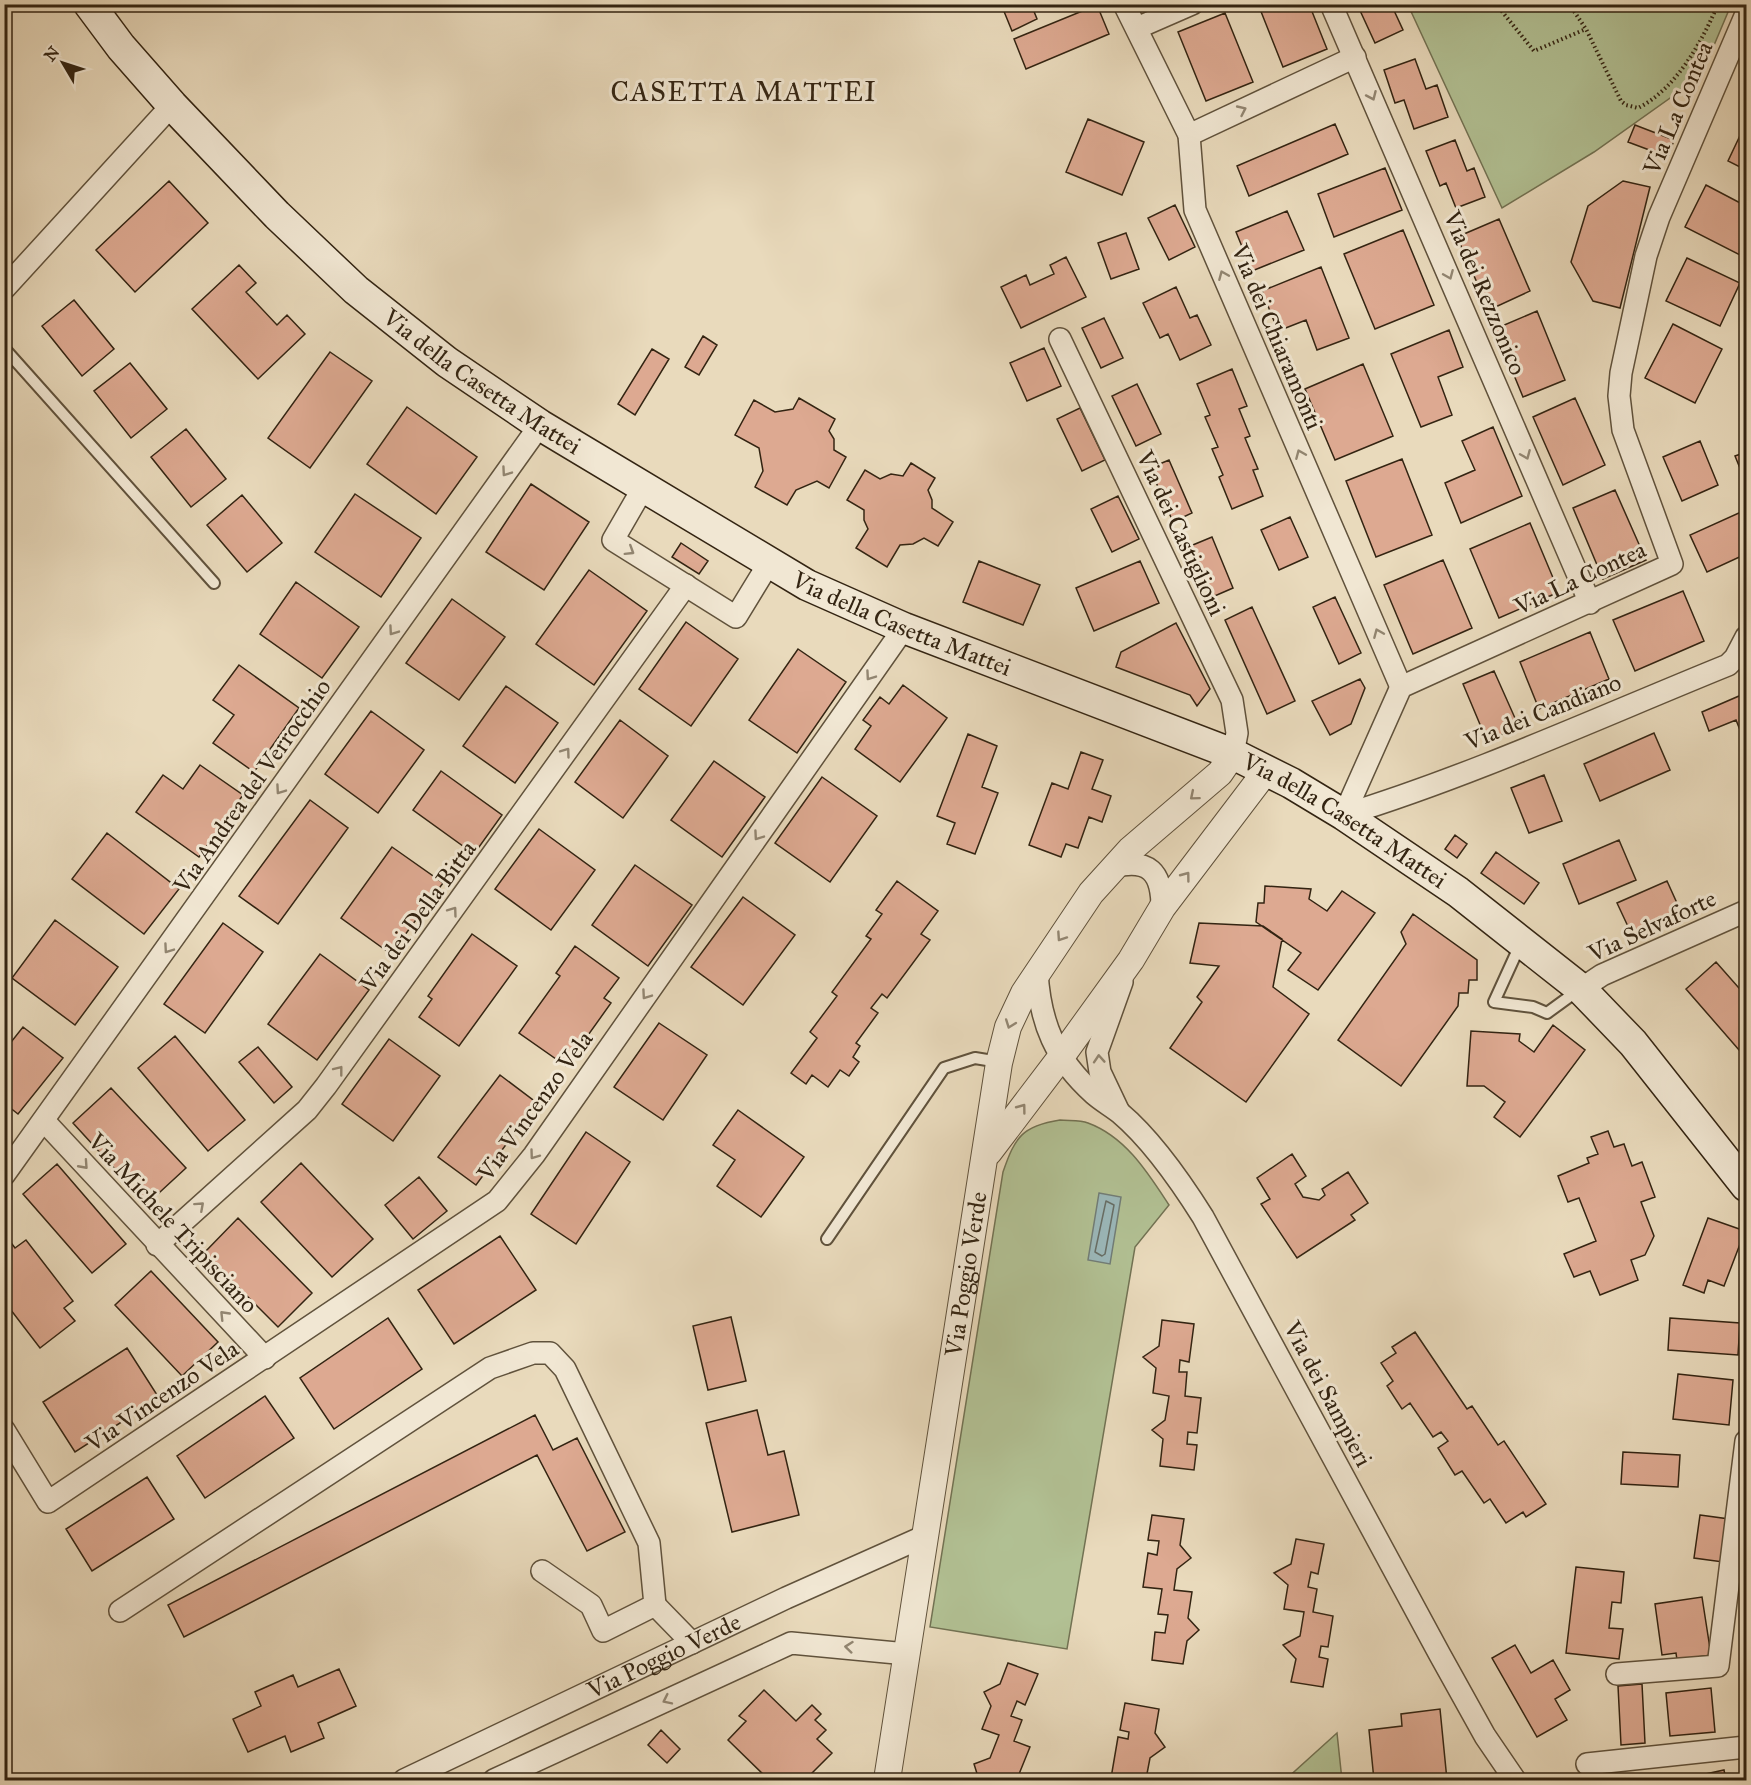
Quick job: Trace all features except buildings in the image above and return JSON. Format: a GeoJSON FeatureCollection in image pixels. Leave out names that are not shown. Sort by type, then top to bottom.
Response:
{"type":"FeatureCollection","features":[{"type":"Feature","properties":{"kind":"main road","name":"Via della Casetta Mattei"},"geometry":{"type":"LineString","coordinates":[[89,4],[121,47],[172,105],[277,215],[356,290],[429,349],[540,424],[643,488],[769,563],[834,598],[904,628],[1233,754],[1344,814],[1458,892],[1581,989],[1633,1043],[1746,1186]]}},
{"type":"Feature","properties":{"kind":"street","name":"Via dei Chiaramonti"},"geometry":{"type":"LineString","coordinates":[[1124,4],[1189,135],[1195,210],[1401,687]]}},
{"type":"Feature","properties":{"kind":"street"},"geometry":{"type":"LineString","coordinates":[[1137,28],[1192,4]]}},
{"type":"Feature","properties":{"kind":"street","name":"Via dei Rezzonico"},"geometry":{"type":"LineString","coordinates":[[1331,4],[1590,603]]}},
{"type":"Feature","properties":{"kind":"street","name":"Via La Contea"},"geometry":{"type":"LineString","coordinates":[[1401,687],[1672,564],[1623,430],[1619,396],[1621,373],[1646,256],[1659,217],[1746,14]]}},
{"type":"Feature","properties":{"kind":"street"},"geometry":{"type":"LineString","coordinates":[[1189,135],[1355,57]]}},
{"type":"Feature","properties":{"kind":"street"},"geometry":{"type":"LineString","coordinates":[[4,289],[172,105]]}},
{"type":"Feature","properties":{"kind":"street","name":"Via dei Castiglioni"},"geometry":{"type":"LineString","coordinates":[[1060,339],[1232,700],[1236,733],[1233,754]]}},
{"type":"Feature","properties":{"kind":"street","name":"Via Andrea del Verrocchio"},"geometry":{"type":"LineString","coordinates":[[4,1176],[45,1122],[540,424]]}},
{"type":"Feature","properties":{"kind":"street"},"geometry":{"type":"LineString","coordinates":[[643,488],[613,540],[736,617],[769,563]]}},
{"type":"Feature","properties":{"kind":"street","name":"Via dei Della Bitta"},"geometry":{"type":"LineString","coordinates":[[157,1245],[317,1098],[686,585]]}},
{"type":"Feature","properties":{"kind":"street","name":"Via Vincenzo Vela"},"geometry":{"type":"LineString","coordinates":[[4,1430],[48,1502],[433,1247],[505,1193],[904,628]]}},
{"type":"Feature","properties":{"kind":"street","name":"Via dei Candiano"},"geometry":{"type":"LineString","coordinates":[[1344,814],[1381,803],[1542,741],[1728,665],[1736,658],[1746,637]]}},
{"type":"Feature","properties":{"kind":"street"},"geometry":{"type":"LineString","coordinates":[[1344,814],[1401,687]]}},
{"type":"Feature","properties":{"kind":"street","name":"Via Poggio Verde"},"geometry":{"type":"LineString","coordinates":[[887,1780],[987,1155],[999,1062],[1014,1012],[1037,972],[1113,867],[1220,773],[1233,754]]}},
{"type":"Feature","properties":{"kind":"street","name":"Via Poggio Verde"},"geometry":{"type":"LineString","coordinates":[[987,1155],[1131,960],[1162,908],[1266,771]]}},
{"type":"Feature","properties":{"kind":"street"},"geometry":{"type":"LineString","coordinates":[[1113,867],[1132,863],[1148,868],[1160,884],[1162,908]]}},
{"type":"Feature","properties":{"kind":"street","name":"Via Selvaforte"},"geometry":{"type":"LineString","coordinates":[[1581,989],[1602,975],[1746,911]]}},
{"type":"Feature","properties":{"kind":"street"},"geometry":{"type":"LineString","coordinates":[[1120,1113],[1100,1072],[1098,1052],[1101,1035],[1131,960]]}},
{"type":"Feature","properties":{"kind":"street"},"geometry":{"type":"LineString","coordinates":[[1037,972],[1041,1015],[1061,1057]]}},
{"type":"Feature","properties":{"kind":"street","name":"Via dei Sampieri"},"geometry":{"type":"LineString","coordinates":[[1061,1057],[1093,1093],[1120,1113],[1169,1167],[1203,1217],[1440,1655],[1485,1736],[1515,1780]]}},
{"type":"Feature","properties":{"kind":"street","name":"Via Michele Tripisciano"},"geometry":{"type":"LineString","coordinates":[[45,1122],[157,1245],[265,1358]]}},
{"type":"Feature","properties":{"kind":"street"},"geometry":{"type":"LineString","coordinates":[[120,1611],[490,1368],[533,1353],[550,1353],[565,1369],[649,1543],[655,1605],[692,1643]]}},
{"type":"Feature","properties":{"kind":"street"},"geometry":{"type":"LineString","coordinates":[[1617,1674],[1718,1666],[1746,1441]]}},
{"type":"Feature","properties":{"kind":"street","name":"Via Poggio Verde"},"geometry":{"type":"LineString","coordinates":[[404,1780],[692,1643],[925,1536]]}},
{"type":"Feature","properties":{"kind":"street"},"geometry":{"type":"LineString","coordinates":[[542,1571],[591,1605],[603,1630],[655,1605]]}},
{"type":"Feature","properties":{"kind":"street"},"geometry":{"type":"LineString","coordinates":[[494,1780],[791,1643],[907,1654]]}},
{"type":"Feature","properties":{"kind":"street"},"geometry":{"type":"LineString","coordinates":[[1587,1764],[1746,1748]]}},
{"type":"Feature","properties":{"kind":"lane"},"geometry":{"type":"LineString","coordinates":[[4,348],[214,583]]}},
{"type":"Feature","properties":{"kind":"lane"},"geometry":{"type":"LineString","coordinates":[[1522,942],[1494,1002],[1533,1007],[1547,1013],[1581,989]]}},
{"type":"Feature","properties":{"kind":"lane"},"geometry":{"type":"LineString","coordinates":[[827,1239],[944,1068],[975,1058],[999,1062]]}},
{"type":"Feature","properties":{"kind":"path"},"geometry":{"type":"LineString","coordinates":[[1496,4],[1534,51],[1586,29]]}},
{"type":"Feature","properties":{"kind":"path"},"geometry":{"type":"LineString","coordinates":[[1569,4],[1586,29],[1621,101],[1638,108],[1666,86],[1702,41],[1718,4]]}},
{"type":"Feature","properties":{"kind":"green space"},"geometry":{"type":"Polygon","coordinates":[[[1408,5],[1731,5],[1701,76],[1594,152],[1502,208],[1408,5]]]}},
{"type":"Feature","properties":{"kind":"green space"},"geometry":{"type":"Polygon","coordinates":[[[1060,1120],[1088,1123],[1114,1137],[1135,1157],[1169,1205],[1135,1247],[1067,1649],[930,1627],[1003,1172],[1016,1142],[1022,1135],[1037,1126],[1060,1120]]]}},
{"type":"Feature","properties":{"kind":"green space"},"geometry":{"type":"Polygon","coordinates":[[[1337,1733],[1342,1780],[1285,1780],[1337,1733]]]}},
{"type":"Feature","properties":{"kind":"water"},"geometry":{"type":"Polygon","coordinates":[[[1099,1193],[1121,1197],[1110,1264],[1088,1260],[1099,1193]]]}},
{"type":"Feature","properties":{"kind":"district","name":"CASETTA MATTEI"},"geometry":{"type":"Point","coordinates":[744,91]}}]}
